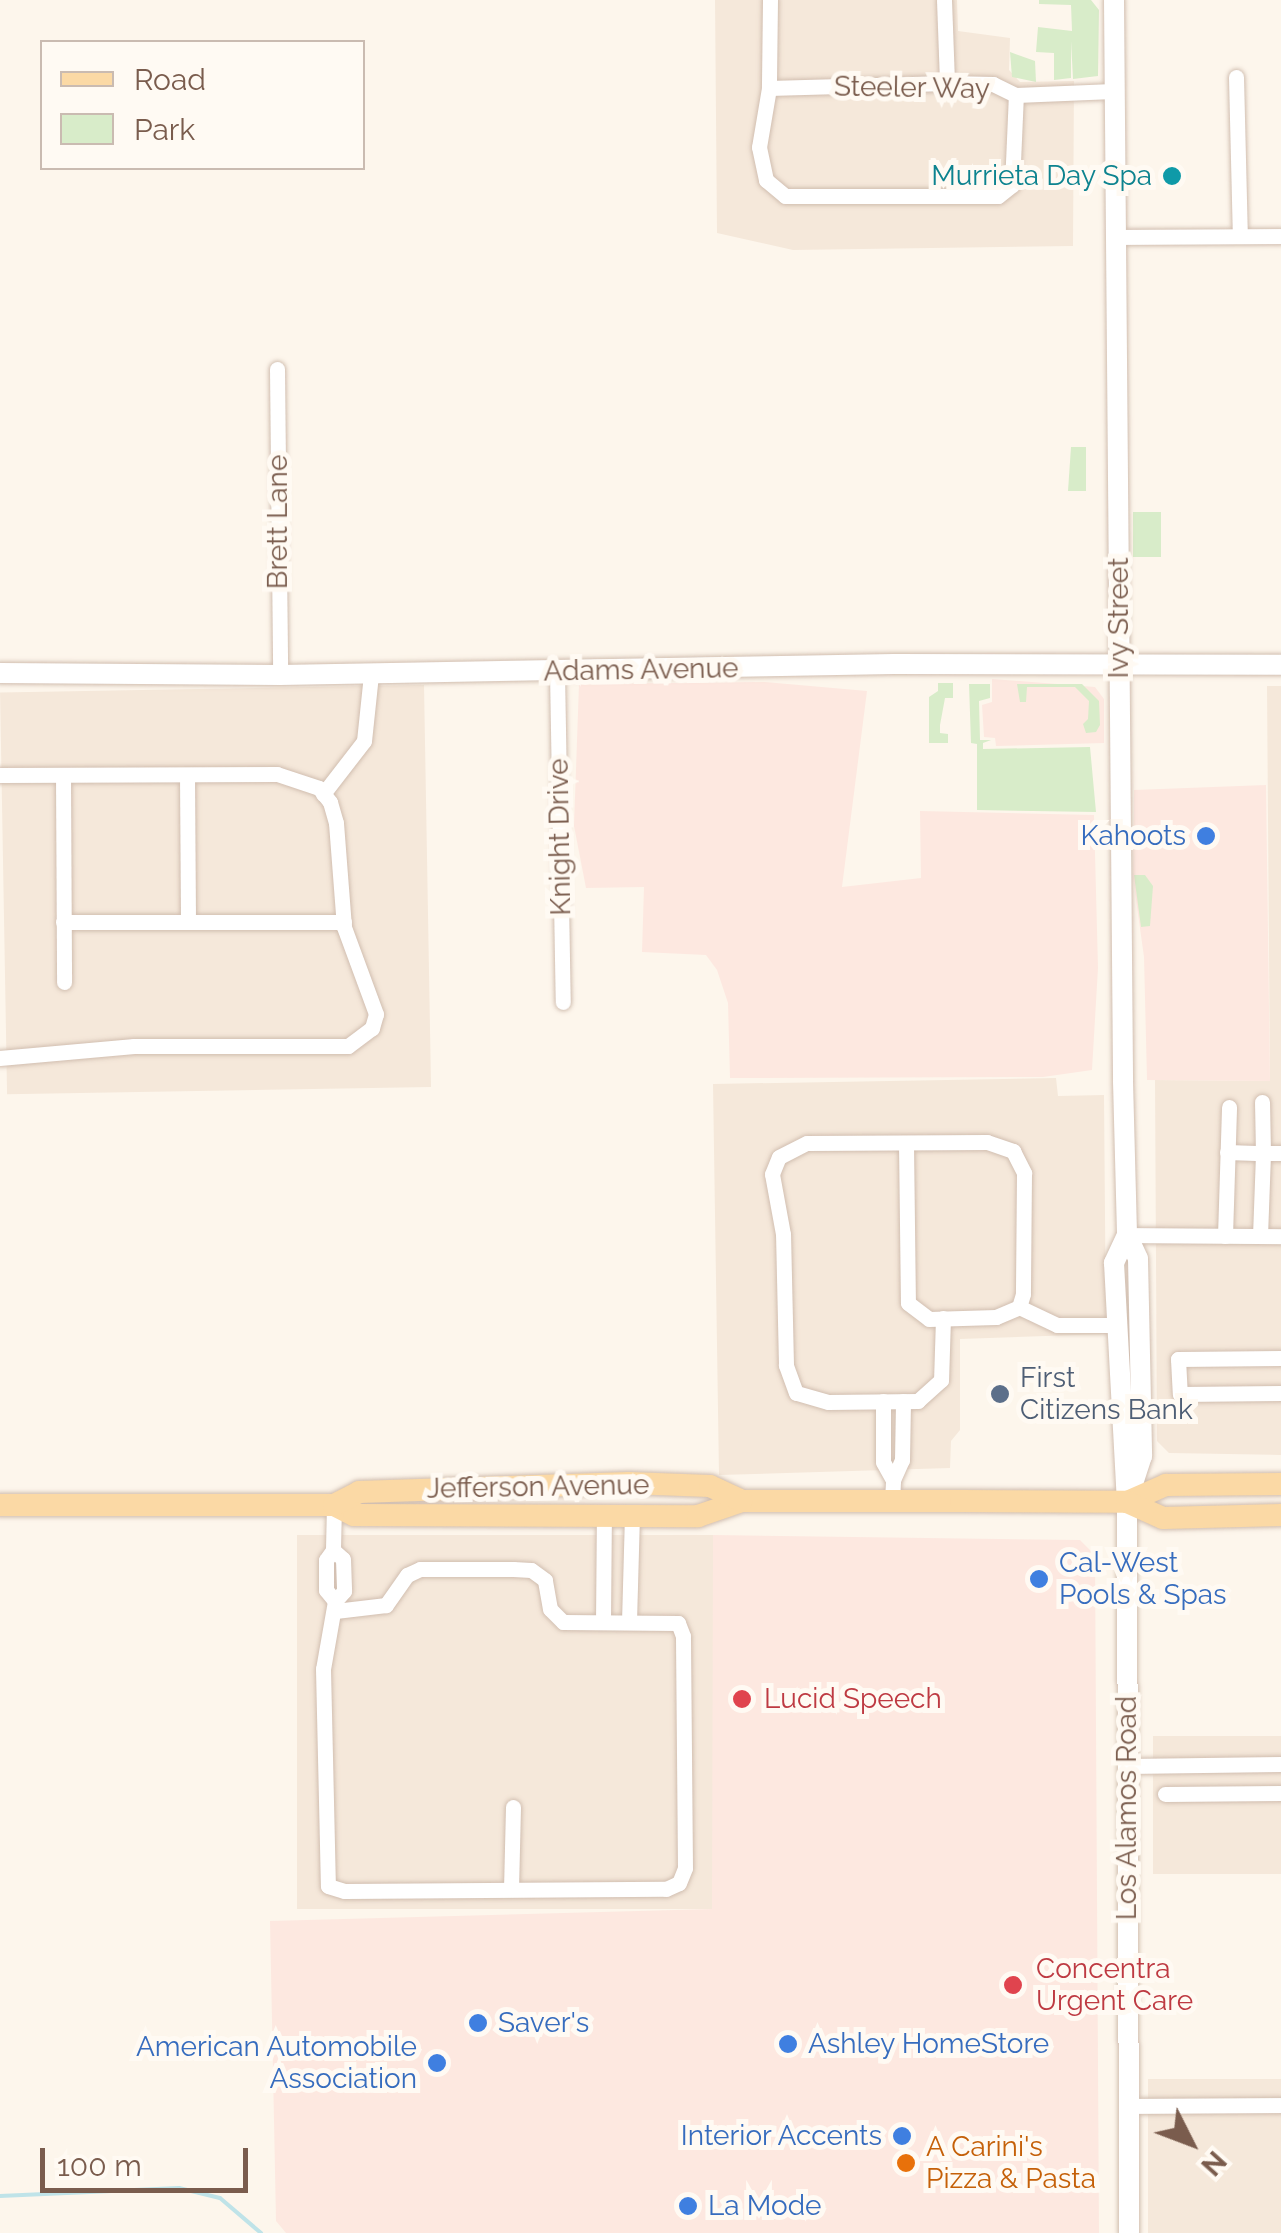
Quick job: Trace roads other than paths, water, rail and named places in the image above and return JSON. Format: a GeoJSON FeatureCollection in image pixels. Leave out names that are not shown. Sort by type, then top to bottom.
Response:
{"type":"FeatureCollection","features":[{"type":"Feature","properties":{"kind":"main road","name":"Jefferson Avenue"},"geometry":{"type":"LineString","coordinates":[[0,1505],[334,1504],[358,1492],[629,1482],[710,1486],[742,1501]]}},
{"type":"Feature","properties":{"kind":"main road"},"geometry":{"type":"LineString","coordinates":[[540,1516],[568,1502],[625,1500],[629,1482]]}},
{"type":"Feature","properties":{"kind":"main road","name":"Jefferson Avenue"},"geometry":{"type":"LineString","coordinates":[[1127,1502],[1166,1485],[1281,1484]]}},
{"type":"Feature","properties":{"kind":"main road","name":"Jefferson Avenue"},"geometry":{"type":"LineString","coordinates":[[334,1504],[354,1515],[698,1516],[742,1501],[892,1491],[1127,1502],[1163,1518],[1281,1515]]}},
{"type":"Feature","properties":{"kind":"street"},"geometry":{"type":"LineString","coordinates":[[770,0],[769,88],[759,147],[766,180],[785,196],[998,196],[1012,185],[1016,95]]}},
{"type":"Feature","properties":{"kind":"street"},"geometry":{"type":"LineString","coordinates":[[944,0],[947,82]]}},
{"type":"Feature","properties":{"kind":"street","name":"Ivy Street"},"geometry":{"type":"LineString","coordinates":[[1114,0],[1127,1236],[1138,1260],[1142,1456],[1127,1502]]}},
{"type":"Feature","properties":{"kind":"street"},"geometry":{"type":"LineString","coordinates":[[1236,77],[1240,236]]}},
{"type":"Feature","properties":{"kind":"street","name":"Steeler Way"},"geometry":{"type":"LineString","coordinates":[[769,88],[947,82],[993,84],[1016,95],[1113,91]]}},
{"type":"Feature","properties":{"kind":"street"},"geometry":{"type":"LineString","coordinates":[[1116,237],[1281,236]]}},
{"type":"Feature","properties":{"kind":"street","name":"Brett Lane"},"geometry":{"type":"LineString","coordinates":[[277,369],[280,675]]}},
{"type":"Feature","properties":{"kind":"street","name":"Adams Avenue"},"geometry":{"type":"LineString","coordinates":[[0,672],[280,675],[1281,665]]}},
{"type":"Feature","properties":{"kind":"street","name":"Knight Drive"},"geometry":{"type":"LineString","coordinates":[[558,672],[563,1002]]}},
{"type":"Feature","properties":{"kind":"street"},"geometry":{"type":"LineString","coordinates":[[323,794],[364,741],[370,674]]}},
{"type":"Feature","properties":{"kind":"street"},"geometry":{"type":"LineString","coordinates":[[0,775],[276,774],[299,778],[323,794],[336,823],[344,922],[376,1014],[372,1028],[348,1046],[134,1046],[0,1058]]}},
{"type":"Feature","properties":{"kind":"street"},"geometry":{"type":"LineString","coordinates":[[62,775],[64,982]]}},
{"type":"Feature","properties":{"kind":"street"},"geometry":{"type":"LineString","coordinates":[[187,775],[188,922]]}},
{"type":"Feature","properties":{"kind":"street"},"geometry":{"type":"LineString","coordinates":[[63,922],[344,922]]}},
{"type":"Feature","properties":{"kind":"street"},"geometry":{"type":"LineString","coordinates":[[1260,1236],[1262,1102]]}},
{"type":"Feature","properties":{"kind":"street"},"geometry":{"type":"LineString","coordinates":[[1225,1236],[1229,1107]]}},
{"type":"Feature","properties":{"kind":"street"},"geometry":{"type":"LineString","coordinates":[[906,1142],[908,1303],[916,1312],[942,1318],[996,1318],[1018,1307],[1024,1284],[1024,1173],[1010,1149],[986,1142],[906,1142],[808,1143],[787,1152],[772,1174],[784,1248],[788,1381],[796,1393],[828,1402],[918,1401],[941,1380],[942,1318]]}},
{"type":"Feature","properties":{"kind":"street"},"geometry":{"type":"LineString","coordinates":[[1227,1152],[1281,1153]]}},
{"type":"Feature","properties":{"kind":"street"},"geometry":{"type":"LineString","coordinates":[[1127,1236],[1281,1236]]}},
{"type":"Feature","properties":{"kind":"street","name":"Ivy Street"},"geometry":{"type":"LineString","coordinates":[[1127,1236],[1114,1263],[1127,1502]]}},
{"type":"Feature","properties":{"kind":"street"},"geometry":{"type":"LineString","coordinates":[[1018,1307],[1051,1324],[1118,1325]]}},
{"type":"Feature","properties":{"kind":"street"},"geometry":{"type":"LineString","coordinates":[[1281,1358],[1178,1359],[1180,1394],[1281,1393]]}},
{"type":"Feature","properties":{"kind":"street"},"geometry":{"type":"LineString","coordinates":[[883,1401],[883,1462],[892,1491]]}},
{"type":"Feature","properties":{"kind":"street"},"geometry":{"type":"LineString","coordinates":[[892,1491],[902,1460],[903,1401]]}},
{"type":"Feature","properties":{"kind":"street","name":"Los Alamos Road"},"geometry":{"type":"LineString","coordinates":[[1127,1502],[1129,2233]]}},
{"type":"Feature","properties":{"kind":"street"},"geometry":{"type":"LineString","coordinates":[[334,1504],[334,1550],[326,1560],[326,1590],[335,1606],[325,1637],[324,1669],[328,1886],[344,1891],[666,1889],[683,1877],[684,1636],[671,1620],[558,1619],[550,1608],[545,1580],[530,1570],[513,1569],[420,1569],[407,1575],[386,1605],[335,1606]]}},
{"type":"Feature","properties":{"kind":"street"},"geometry":{"type":"LineString","coordinates":[[603,1622],[604,1516]]}},
{"type":"Feature","properties":{"kind":"street"},"geometry":{"type":"LineString","coordinates":[[630,1622],[632,1516]]}},
{"type":"Feature","properties":{"kind":"street"},"geometry":{"type":"LineString","coordinates":[[603,1584],[630,1584]]}},
{"type":"Feature","properties":{"kind":"street"},"geometry":{"type":"LineString","coordinates":[[1127,1766],[1281,1764]]}},
{"type":"Feature","properties":{"kind":"street"},"geometry":{"type":"LineString","coordinates":[[1182,1765],[1183,1794]]}},
{"type":"Feature","properties":{"kind":"street"},"geometry":{"type":"LineString","coordinates":[[1165,1794],[1281,1793]]}},
{"type":"Feature","properties":{"kind":"street"},"geometry":{"type":"LineString","coordinates":[[511,1890],[512,1808]]}},
{"type":"Feature","properties":{"kind":"street"},"geometry":{"type":"LineString","coordinates":[[1129,2106],[1281,2106]]}},
{"type":"Feature","properties":{"kind":"waterway"},"geometry":{"type":"LineString","coordinates":[[0,2196],[179,2188],[220,2198],[261,2233]]}},
{"type":"Feature","properties":{"kind":"place","name":"Murrieta Day Spa"},"geometry":{"type":"Point","coordinates":[1172,176]}},
{"type":"Feature","properties":{"kind":"place","name":"Kahoots"},"geometry":{"type":"Point","coordinates":[1206,836]}},
{"type":"Feature","properties":{"kind":"place","name":"First Citizens Bank"},"geometry":{"type":"Point","coordinates":[1000,1394]}},
{"type":"Feature","properties":{"kind":"place","name":"Cal-West Pools & Spas"},"geometry":{"type":"Point","coordinates":[1039,1579]}},
{"type":"Feature","properties":{"kind":"place","name":"Lucid Speech"},"geometry":{"type":"Point","coordinates":[742,1699]}},
{"type":"Feature","properties":{"kind":"place","name":"Concentra Urgent Care"},"geometry":{"type":"Point","coordinates":[1013,1985]}},
{"type":"Feature","properties":{"kind":"place","name":"Saver's"},"geometry":{"type":"Point","coordinates":[478,2023]}},
{"type":"Feature","properties":{"kind":"place","name":"Ashley HomeStore"},"geometry":{"type":"Point","coordinates":[788,2044]}},
{"type":"Feature","properties":{"kind":"place","name":"American Automobile Association"},"geometry":{"type":"Point","coordinates":[437,2063]}},
{"type":"Feature","properties":{"kind":"place","name":"Interior Accents"},"geometry":{"type":"Point","coordinates":[902,2136]}},
{"type":"Feature","properties":{"kind":"place","name":"A Carini's Pizza & Pasta"},"geometry":{"type":"Point","coordinates":[906,2163]}},
{"type":"Feature","properties":{"kind":"place","name":"La Mode"},"geometry":{"type":"Point","coordinates":[688,2206]}}]}
